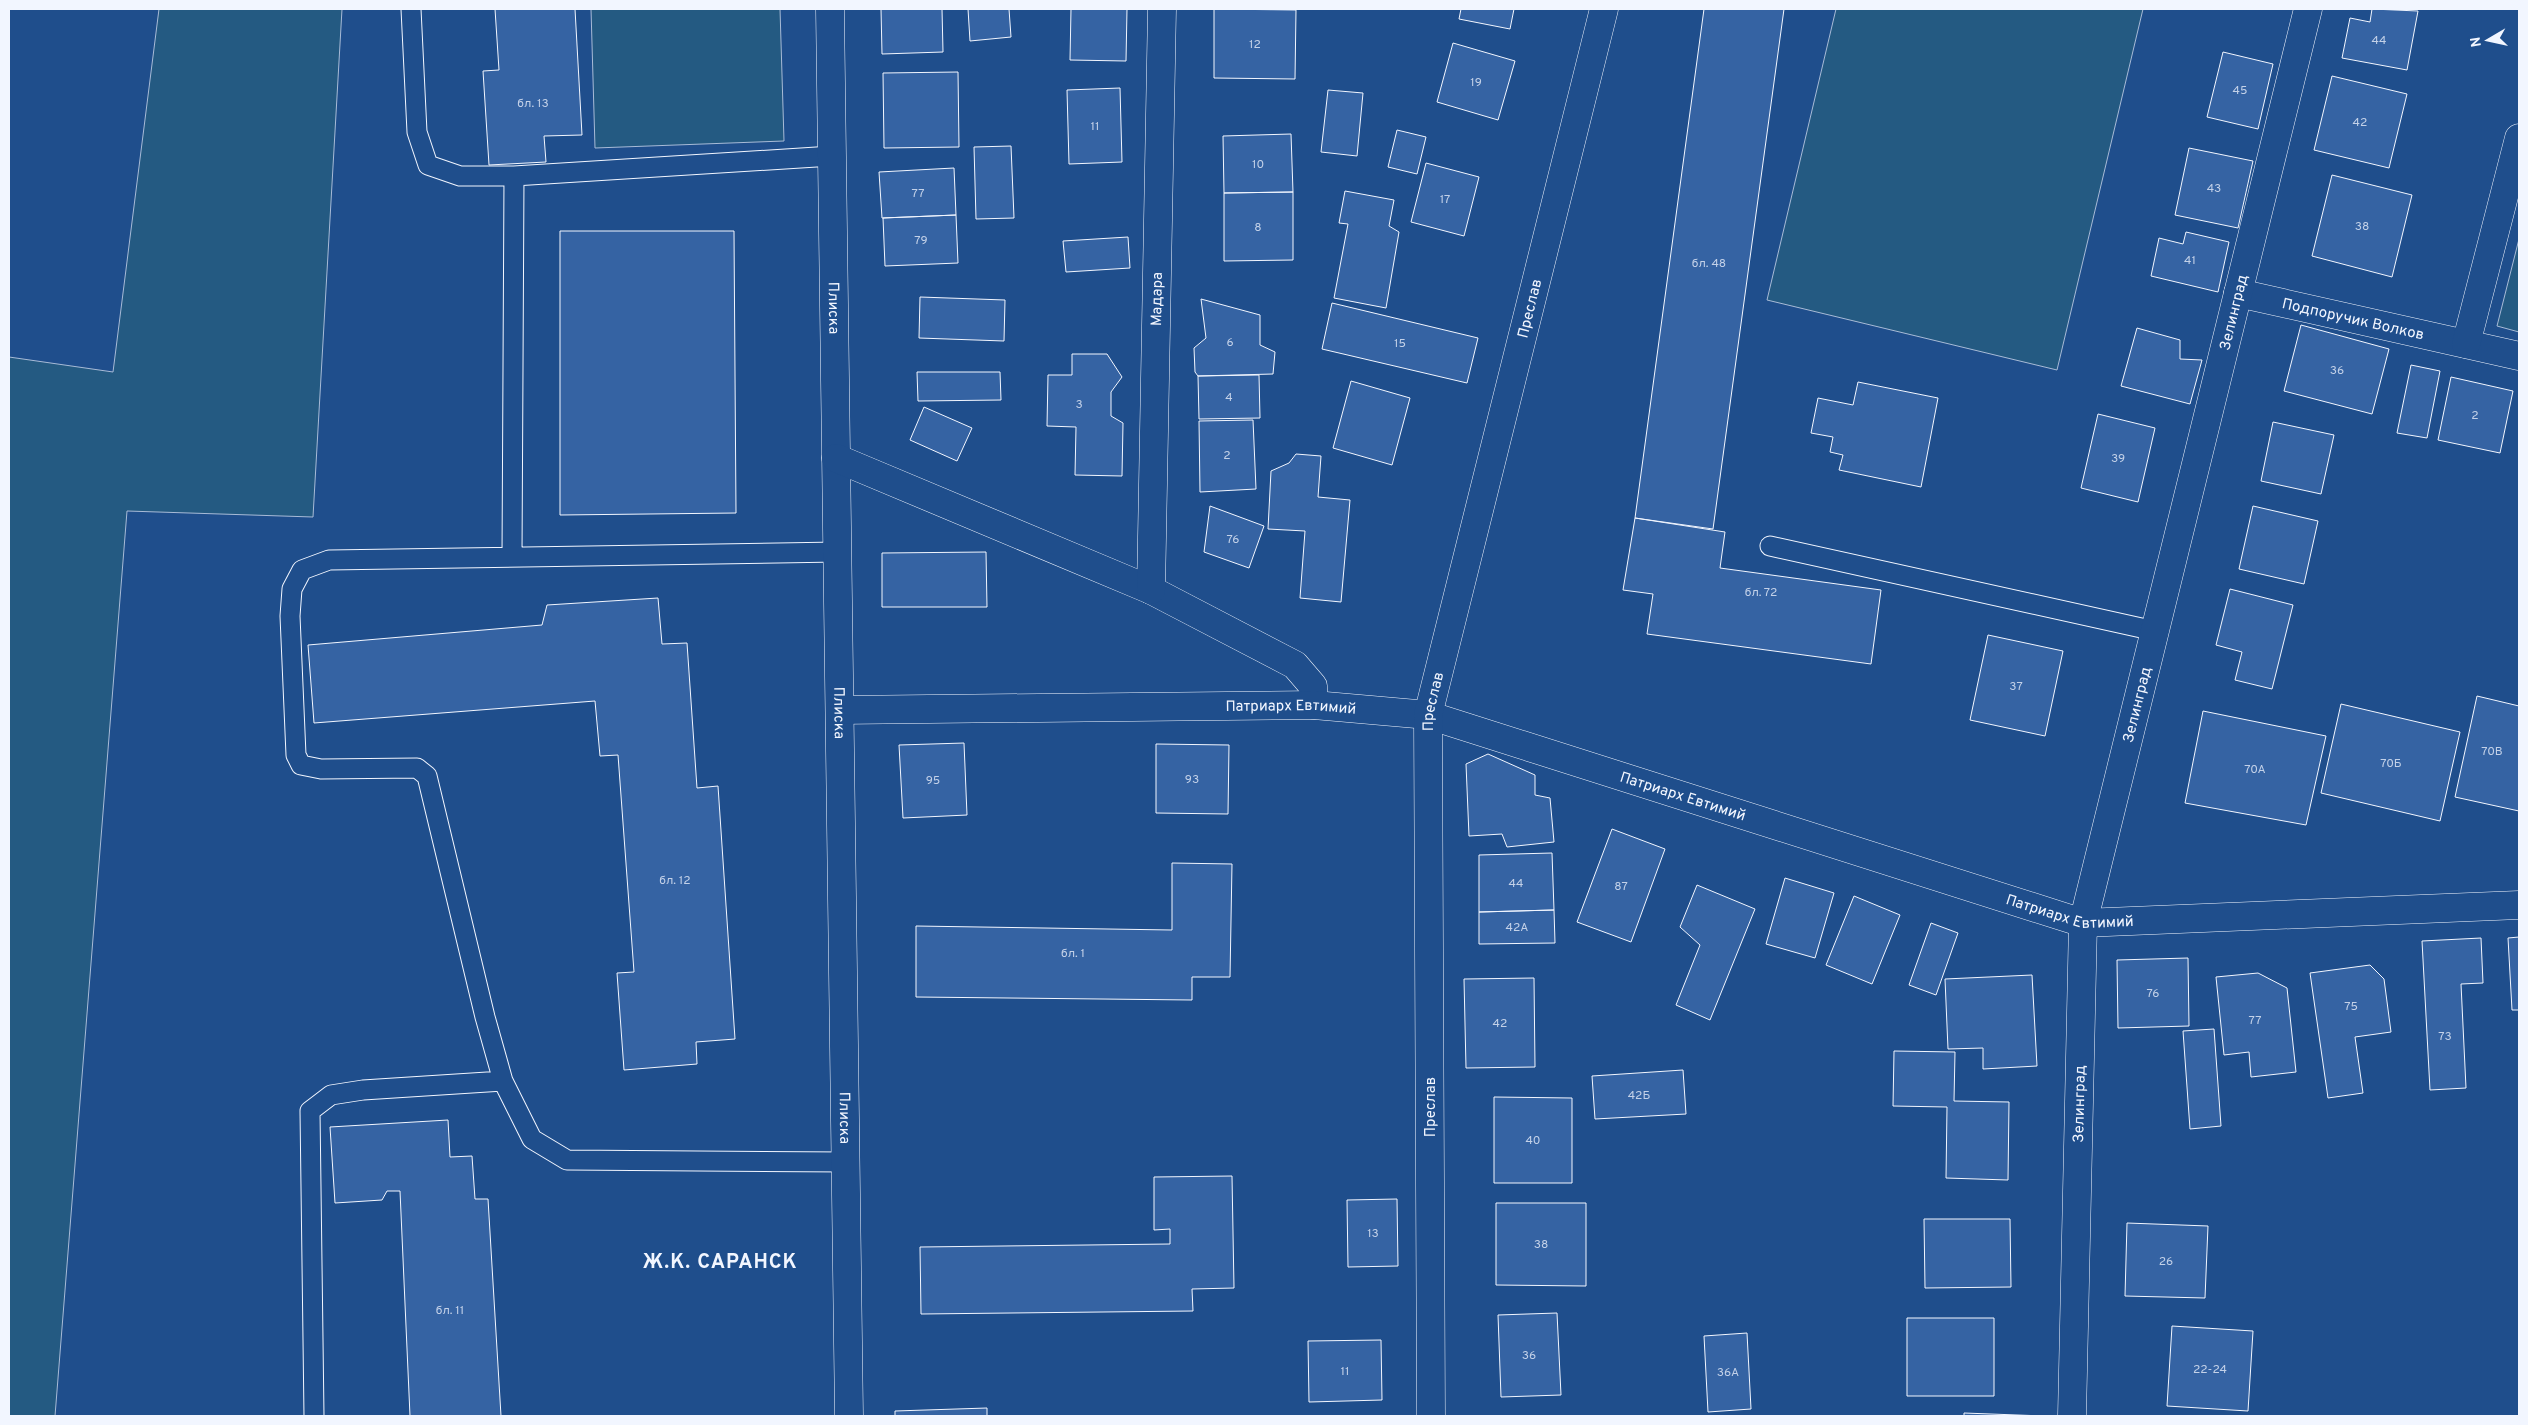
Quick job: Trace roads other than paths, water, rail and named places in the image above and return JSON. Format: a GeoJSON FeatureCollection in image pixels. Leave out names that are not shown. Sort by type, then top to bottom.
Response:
{"type":"FeatureCollection","features":[{"type":"Feature","properties":{"kind":"street","name":"Плиска"},"geometry":{"type":"LineString","coordinates":[[830,9],[849,1416]]}},
{"type":"Feature","properties":{"kind":"street","name":"Мадара"},"geometry":{"type":"LineString","coordinates":[[1151,590],[1162,9]]}},
{"type":"Feature","properties":{"kind":"street","name":"Преслав"},"geometry":{"type":"LineString","coordinates":[[1431,1416],[1428,714],[1604,9]]}},
{"type":"Feature","properties":{"kind":"street","name":"Зелинград"},"geometry":{"type":"LineString","coordinates":[[2072,1416],[2083,923],[2308,9]]}},
{"type":"Feature","properties":{"kind":"street"},"geometry":{"type":"LineString","coordinates":[[2466,344],[2519,138]]}},
{"type":"Feature","properties":{"kind":"street","name":"Подпоручик Волков"},"geometry":{"type":"LineString","coordinates":[[2238,293],[2519,356]]}},
{"type":"Feature","properties":{"kind":"street"},"geometry":{"type":"LineString","coordinates":[[836,458],[1151,590],[1295,665],[1314,686],[1314,706]]}},
{"type":"Feature","properties":{"kind":"street","name":"Патриарх Евтимий"},"geometry":{"type":"LineString","coordinates":[[840,710],[1314,706],[1428,714],[2083,923],[2519,905]]}},
{"type":"Feature","properties":{"kind":"lane"},"geometry":{"type":"LineString","coordinates":[[411,9],[417,132],[428,164],[460,176],[514,176],[832,156]]}},
{"type":"Feature","properties":{"kind":"lane"},"geometry":{"type":"LineString","coordinates":[[512,557],[514,176]]}},
{"type":"Feature","properties":{"kind":"lane"},"geometry":{"type":"LineString","coordinates":[[1770,546],[2155,631]]}},
{"type":"Feature","properties":{"kind":"lane"},"geometry":{"type":"LineString","coordinates":[[838,552],[329,560],[302,570],[292,589],[290,616],[296,755],[301,765],[321,769],[417,768],[427,776],[485,1017],[503,1081],[532,1139],[567,1160],[846,1162]]}},
{"type":"Feature","properties":{"kind":"lane"},"geometry":{"type":"LineString","coordinates":[[314,1416],[310,1111],[331,1095],[363,1090],[503,1081]]}},
{"type":"Feature","properties":{"kind":"district","name":"Ж.К. САРАНСК"},"geometry":{"type":"Point","coordinates":[720,1261]}}]}
